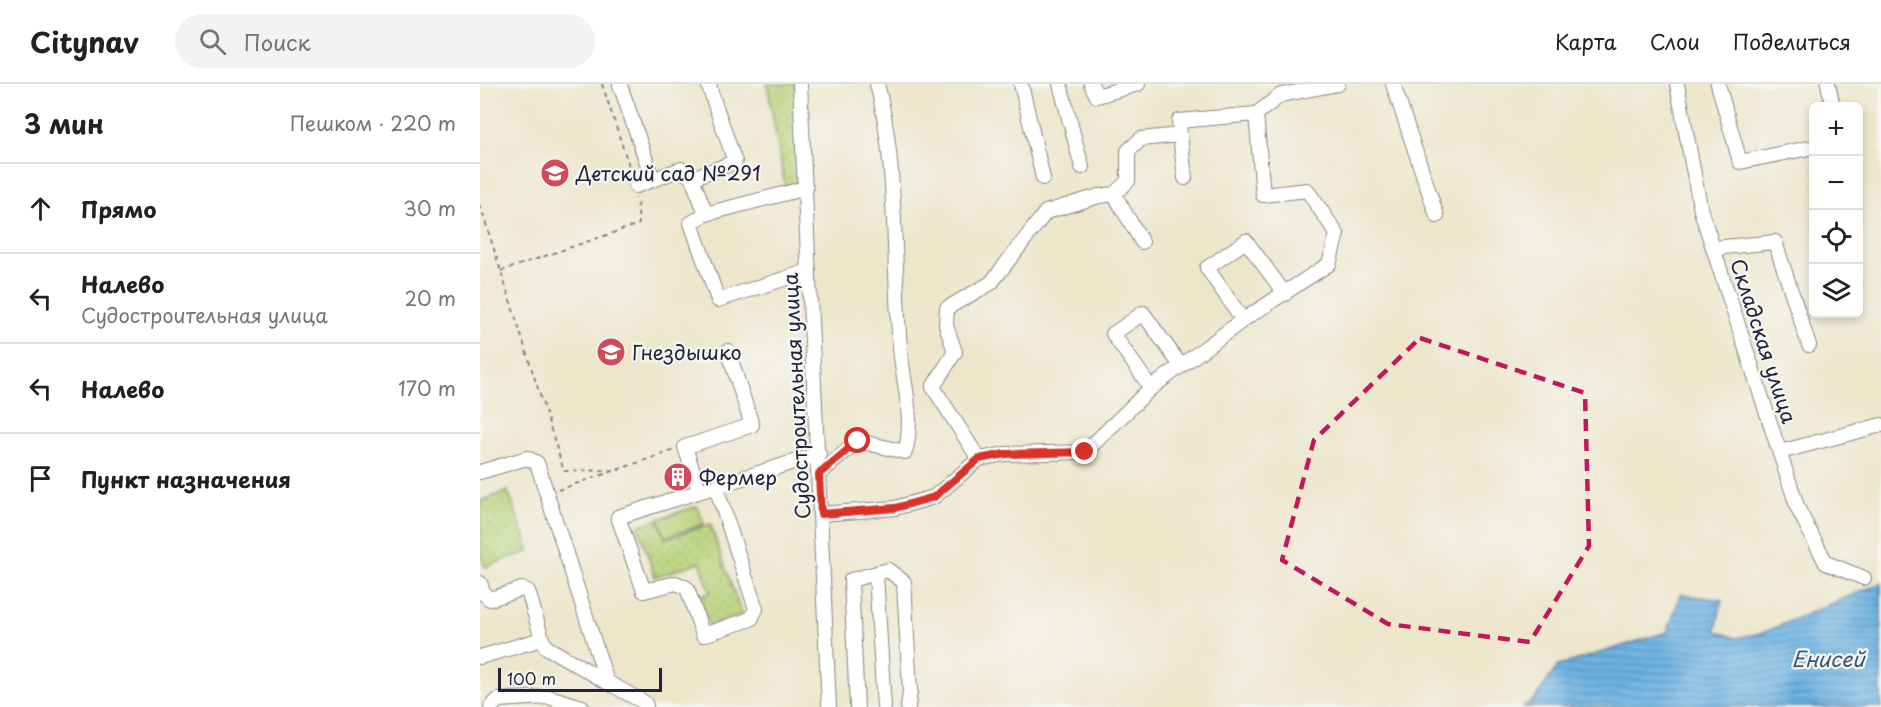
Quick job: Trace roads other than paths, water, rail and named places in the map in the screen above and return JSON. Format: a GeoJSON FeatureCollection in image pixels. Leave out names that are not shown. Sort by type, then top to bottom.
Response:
{"type":"FeatureCollection","features":[{"type":"Feature","properties":{"kind":"street"},"geometry":{"type":"LineString","coordinates":[[692,178],[735,162],[709,87],[710,84]]}},
{"type":"Feature","properties":{"kind":"street","name":"Судостроительная улица"},"geometry":{"type":"LineString","coordinates":[[800,84],[819,453],[829,707]]}},
{"type":"Feature","properties":{"kind":"street"},"geometry":{"type":"LineString","coordinates":[[819,474],[858,441],[905,452],[910,436],[900,349],[889,170],[877,84]]}},
{"type":"Feature","properties":{"kind":"street"},"geometry":{"type":"LineString","coordinates":[[1021,84],[1043,178]]}},
{"type":"Feature","properties":{"kind":"street"},"geometry":{"type":"LineString","coordinates":[[1060,84],[1082,167]]}},
{"type":"Feature","properties":{"kind":"street"},"geometry":{"type":"LineString","coordinates":[[1091,84],[1097,96],[1138,84]]}},
{"type":"Feature","properties":{"kind":"street"},"geometry":{"type":"LineString","coordinates":[[1185,178],[1179,121],[1256,114],[1281,94],[1338,84]]}},
{"type":"Feature","properties":{"kind":"street"},"geometry":{"type":"LineString","coordinates":[[1393,84],[1437,216]]}},
{"type":"Feature","properties":{"kind":"street","name":"Складская улица"},"geometry":{"type":"LineString","coordinates":[[1677,84],[1701,211],[1798,509],[1826,563],[1864,578]]}},
{"type":"Feature","properties":{"kind":"street"},"geometry":{"type":"LineString","coordinates":[[1718,84],[1740,162],[1809,148]]}},
{"type":"Feature","properties":{"kind":"street"},"geometry":{"type":"LineString","coordinates":[[1828,84],[1832,102]]}},
{"type":"Feature","properties":{"kind":"street"},"geometry":{"type":"LineString","coordinates":[[620,85],[653,180]]}},
{"type":"Feature","properties":{"kind":"street"},"geometry":{"type":"LineString","coordinates":[[821,514],[895,508],[934,497],[979,459],[1005,454],[1085,452],[1151,388],[1243,320],[1329,264],[1337,234],[1307,190],[1263,195],[1256,114]]}},
{"type":"Feature","properties":{"kind":"street"},"geometry":{"type":"LineString","coordinates":[[979,459],[933,387],[955,352],[946,325],[948,308],[991,283],[1046,212],[1099,195],[1114,194],[1128,181],[1128,151],[1141,139],[1180,135]]}},
{"type":"Feature","properties":{"kind":"street"},"geometry":{"type":"LineString","coordinates":[[636,186],[681,169],[692,178],[706,214]]}},
{"type":"Feature","properties":{"kind":"street"},"geometry":{"type":"LineString","coordinates":[[806,188],[706,214],[691,223],[718,300],[809,271]]}},
{"type":"Feature","properties":{"kind":"street"},"geometry":{"type":"LineString","coordinates":[[1114,194],[1142,242]]}},
{"type":"Feature","properties":{"kind":"street"},"geometry":{"type":"LineString","coordinates":[[1243,320],[1207,268],[1246,241],[1285,294]]}},
{"type":"Feature","properties":{"kind":"street"},"geometry":{"type":"LineString","coordinates":[[1714,248],[1775,242],[1809,345]]}},
{"type":"Feature","properties":{"kind":"street"},"geometry":{"type":"LineString","coordinates":[[1151,388],[1113,334],[1143,313],[1181,366]]}},
{"type":"Feature","properties":{"kind":"street"},"geometry":{"type":"LineString","coordinates":[[699,490],[686,447],[752,425],[728,351]]}},
{"type":"Feature","properties":{"kind":"street"},"geometry":{"type":"LineString","coordinates":[[1780,452],[1881,425]]}},
{"type":"Feature","properties":{"kind":"street"},"geometry":{"type":"LineString","coordinates":[[716,487],[756,609],[751,619],[703,635],[687,588],[676,583],[644,591],[618,517],[819,453]]}},
{"type":"Feature","properties":{"kind":"street"},"geometry":{"type":"LineString","coordinates":[[480,472],[527,458],[537,463],[607,682]]}},
{"type":"Feature","properties":{"kind":"street"},"geometry":{"type":"LineString","coordinates":[[857,707],[851,580],[888,570],[904,582],[910,691],[908,707]]}},
{"type":"Feature","properties":{"kind":"street"},"geometry":{"type":"LineString","coordinates":[[876,574],[884,707]]}},
{"type":"Feature","properties":{"kind":"street"},"geometry":{"type":"LineString","coordinates":[[480,583],[484,594],[490,599],[522,589],[528,591],[546,647],[645,703],[646,707]]}},
{"type":"Feature","properties":{"kind":"street"},"geometry":{"type":"LineString","coordinates":[[480,657],[542,639]]}},
{"type":"Feature","properties":{"kind":"street"},"geometry":{"type":"LineString","coordinates":[[827,651],[854,649]]}},
{"type":"Feature","properties":{"kind":"street"},"geometry":{"type":"LineString","coordinates":[[491,707],[498,700],[549,697],[582,707]]}},
{"type":"Feature","properties":{"kind":"water","name":"Енисей"},"geometry":{"type":"Polygon","coordinates":[[[1881,583],[1881,707],[1521,707],[1533,701],[1558,666],[1667,632],[1681,594],[1722,600],[1716,631],[1736,638],[1762,633],[1881,583]]]}},
{"type":"Feature","properties":{"kind":"place","name":"Детский сад №291"},"geometry":{"type":"Point","coordinates":[555,173]}},
{"type":"Feature","properties":{"kind":"place","name":"Гнездышко"},"geometry":{"type":"Point","coordinates":[611,352]}},
{"type":"Feature","properties":{"kind":"place","name":"Фермер"},"geometry":{"type":"Point","coordinates":[678,477]}}]}
